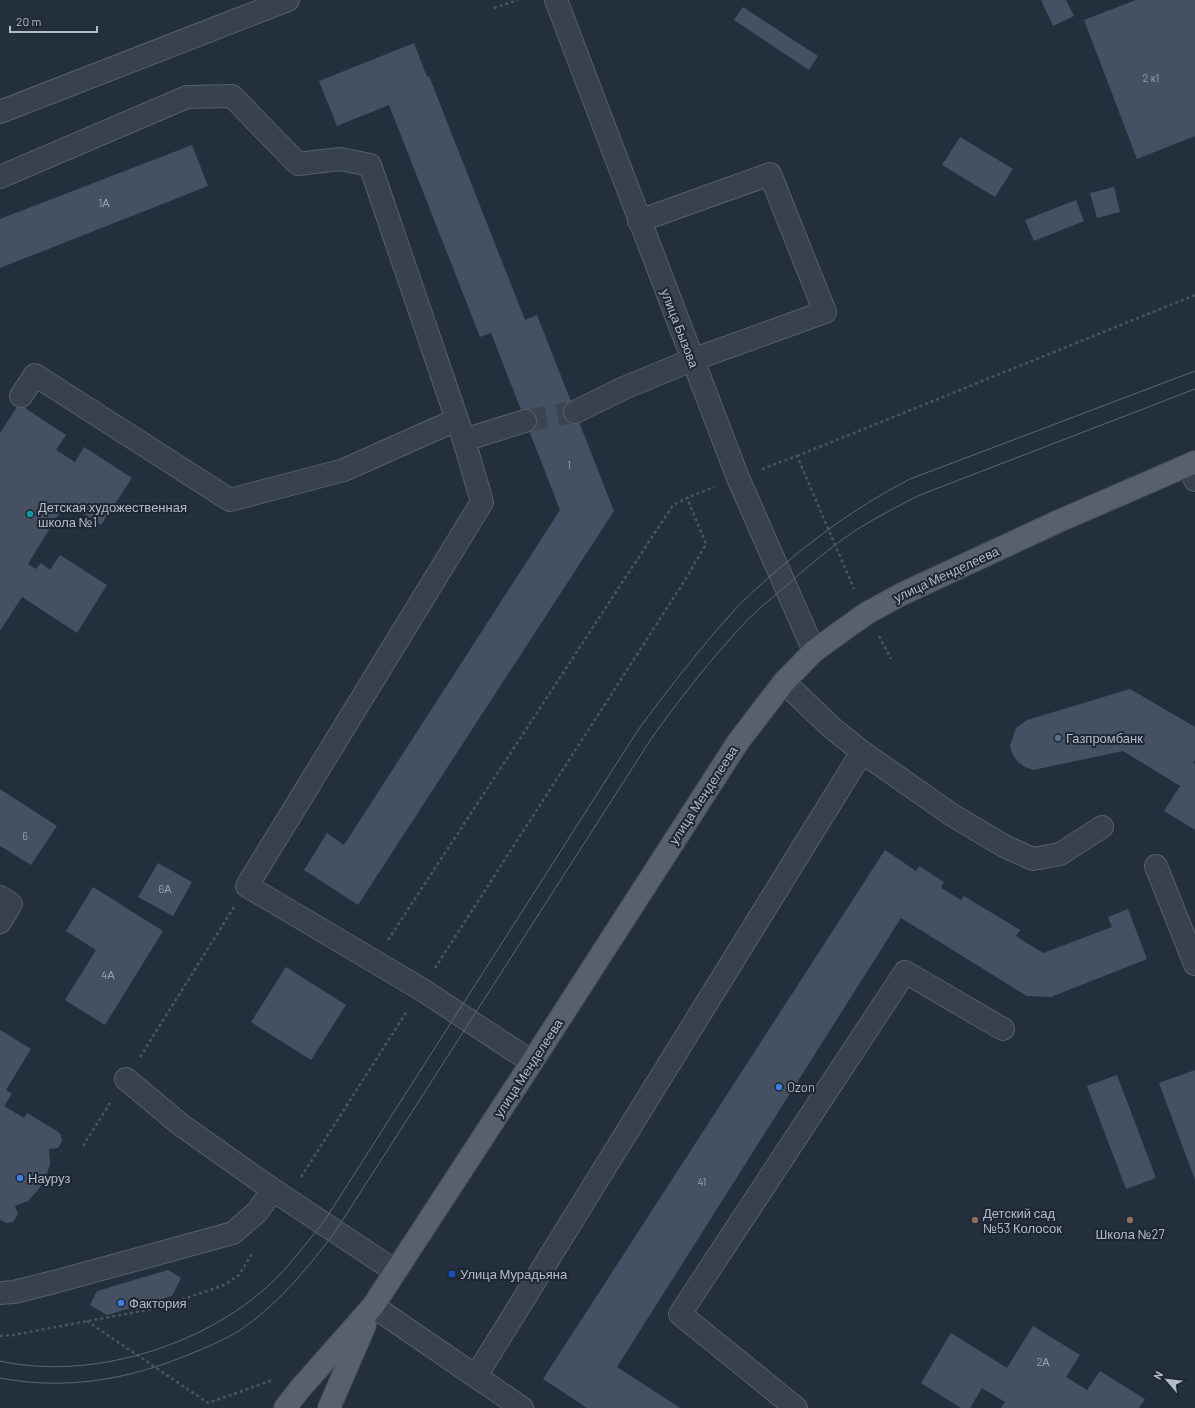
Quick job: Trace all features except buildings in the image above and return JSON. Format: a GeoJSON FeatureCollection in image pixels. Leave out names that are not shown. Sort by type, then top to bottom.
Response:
{"type":"FeatureCollection","features":[{"type":"Feature","properties":{"kind":"main road","name":"улица Менделеева"},"geometry":{"type":"LineString","coordinates":[[328,1408],[373,1306],[738,742],[784,682],[814,651],[867,613],[902,594],[1058,521],[1193,469]]}},
{"type":"Feature","properties":{"kind":"main road","name":"улица Менделеева"},"geometry":{"type":"LineString","coordinates":[[285,1408],[304,1384],[373,1306]]}},
{"type":"Feature","properties":{"kind":"street"},"geometry":{"type":"LineString","coordinates":[[0,112],[288,0]]}},
{"type":"Feature","properties":{"kind":"street","name":"улица Бызова"},"geometry":{"type":"LineString","coordinates":[[556,0],[738,478],[814,651]]}},
{"type":"Feature","properties":{"kind":"street"},"geometry":{"type":"LineString","coordinates":[[0,176],[187,97],[232,96],[298,164],[340,158],[370,165],[464,440],[482,502],[247,886],[446,1005],[532,1062]]}},
{"type":"Feature","properties":{"kind":"street"},"geometry":{"type":"LineString","coordinates":[[575,412],[624,388],[692,360],[825,312],[770,174],[639,221]]}},
{"type":"Feature","properties":{"kind":"street"},"geometry":{"type":"LineString","coordinates":[[21,396],[35,375],[230,500],[344,470],[456,420]]}},
{"type":"Feature","properties":{"kind":"street"},"geometry":{"type":"LineString","coordinates":[[464,440],[525,421]]}},
{"type":"Feature","properties":{"kind":"street"},"geometry":{"type":"LineString","coordinates":[[784,682],[831,728],[862,752],[952,815],[1006,847],[1033,860],[1060,854],[1102,827]]}},
{"type":"Feature","properties":{"kind":"street"},"geometry":{"type":"LineString","coordinates":[[476,1376],[862,752]]}},
{"type":"Feature","properties":{"kind":"street"},"geometry":{"type":"LineString","coordinates":[[1156,866],[1195,964]]}},
{"type":"Feature","properties":{"kind":"street"},"geometry":{"type":"LineString","coordinates":[[0,897],[11,904],[0,922]]}},
{"type":"Feature","properties":{"kind":"street"},"geometry":{"type":"LineString","coordinates":[[796,1408],[680,1314],[905,972],[1003,1029]]}},
{"type":"Feature","properties":{"kind":"street"},"geometry":{"type":"LineString","coordinates":[[126,1079],[181,1125],[273,1190],[395,1271]]}},
{"type":"Feature","properties":{"kind":"street"},"geometry":{"type":"LineString","coordinates":[[0,1293],[14,1292],[47,1284],[233,1233],[257,1212],[273,1190]]}},
{"type":"Feature","properties":{"kind":"street"},"geometry":{"type":"LineString","coordinates":[[373,1306],[522,1408]]}},
{"type":"Feature","properties":{"kind":"path"},"geometry":{"type":"LineString","coordinates":[[494,8],[518,0]]}},
{"type":"Feature","properties":{"kind":"path"},"geometry":{"type":"LineString","coordinates":[[374,962],[673,505],[687,498],[797,456],[1195,295]]}},
{"type":"Feature","properties":{"kind":"path"},"geometry":{"type":"LineString","coordinates":[[797,456],[851,582],[892,659]]}},
{"type":"Feature","properties":{"kind":"path"},"geometry":{"type":"LineString","coordinates":[[83,1146],[247,886]]}},
{"type":"Feature","properties":{"kind":"path"},"geometry":{"type":"LineString","coordinates":[[86,1321],[208,1403],[279,1377]]}},
{"type":"Feature","properties":{"kind":"tunnel"},"geometry":{"type":"LineString","coordinates":[[525,421],[575,412]]}},
{"type":"Feature","properties":{"kind":"tram line"},"geometry":{"type":"LineString","coordinates":[[0,1361],[34,1366],[70,1366],[107,1362],[143,1354],[178,1342],[211,1326],[242,1307],[276,1278],[323,1223],[638,730],[682,672],[729,616],[751,593],[775,572],[840,521],[874,499],[910,479],[1195,371]]}},
{"type":"Feature","properties":{"kind":"tram line"},"geometry":{"type":"LineString","coordinates":[[0,1378],[25,1382],[75,1383],[124,1376],[148,1369],[208,1347],[234,1334],[259,1316],[294,1282],[335,1232],[651,739],[704,669],[749,618],[837,543],[864,525],[904,503],[920,495],[1195,389]]}},
{"type":"Feature","properties":{"kind":"place","name":"Детская художественная школа №1"},"geometry":{"type":"Point","coordinates":[30,514]}},
{"type":"Feature","properties":{"kind":"place","name":"Газпромбанк"},"geometry":{"type":"Point","coordinates":[1058,738]}},
{"type":"Feature","properties":{"kind":"place","name":"Ozon"},"geometry":{"type":"Point","coordinates":[779,1087]}},
{"type":"Feature","properties":{"kind":"place","name":"Науруз"},"geometry":{"type":"Point","coordinates":[20,1178]}},
{"type":"Feature","properties":{"kind":"place","name":"Детский сад №53 Колосок"},"geometry":{"type":"Point","coordinates":[975,1220]}},
{"type":"Feature","properties":{"kind":"place","name":"Школа №27"},"geometry":{"type":"Point","coordinates":[1130,1220]}},
{"type":"Feature","properties":{"kind":"place","name":"Улица Мурадьяна"},"geometry":{"type":"Point","coordinates":[452,1274]}},
{"type":"Feature","properties":{"kind":"place","name":"Фактория"},"geometry":{"type":"Point","coordinates":[121,1303]}}]}
